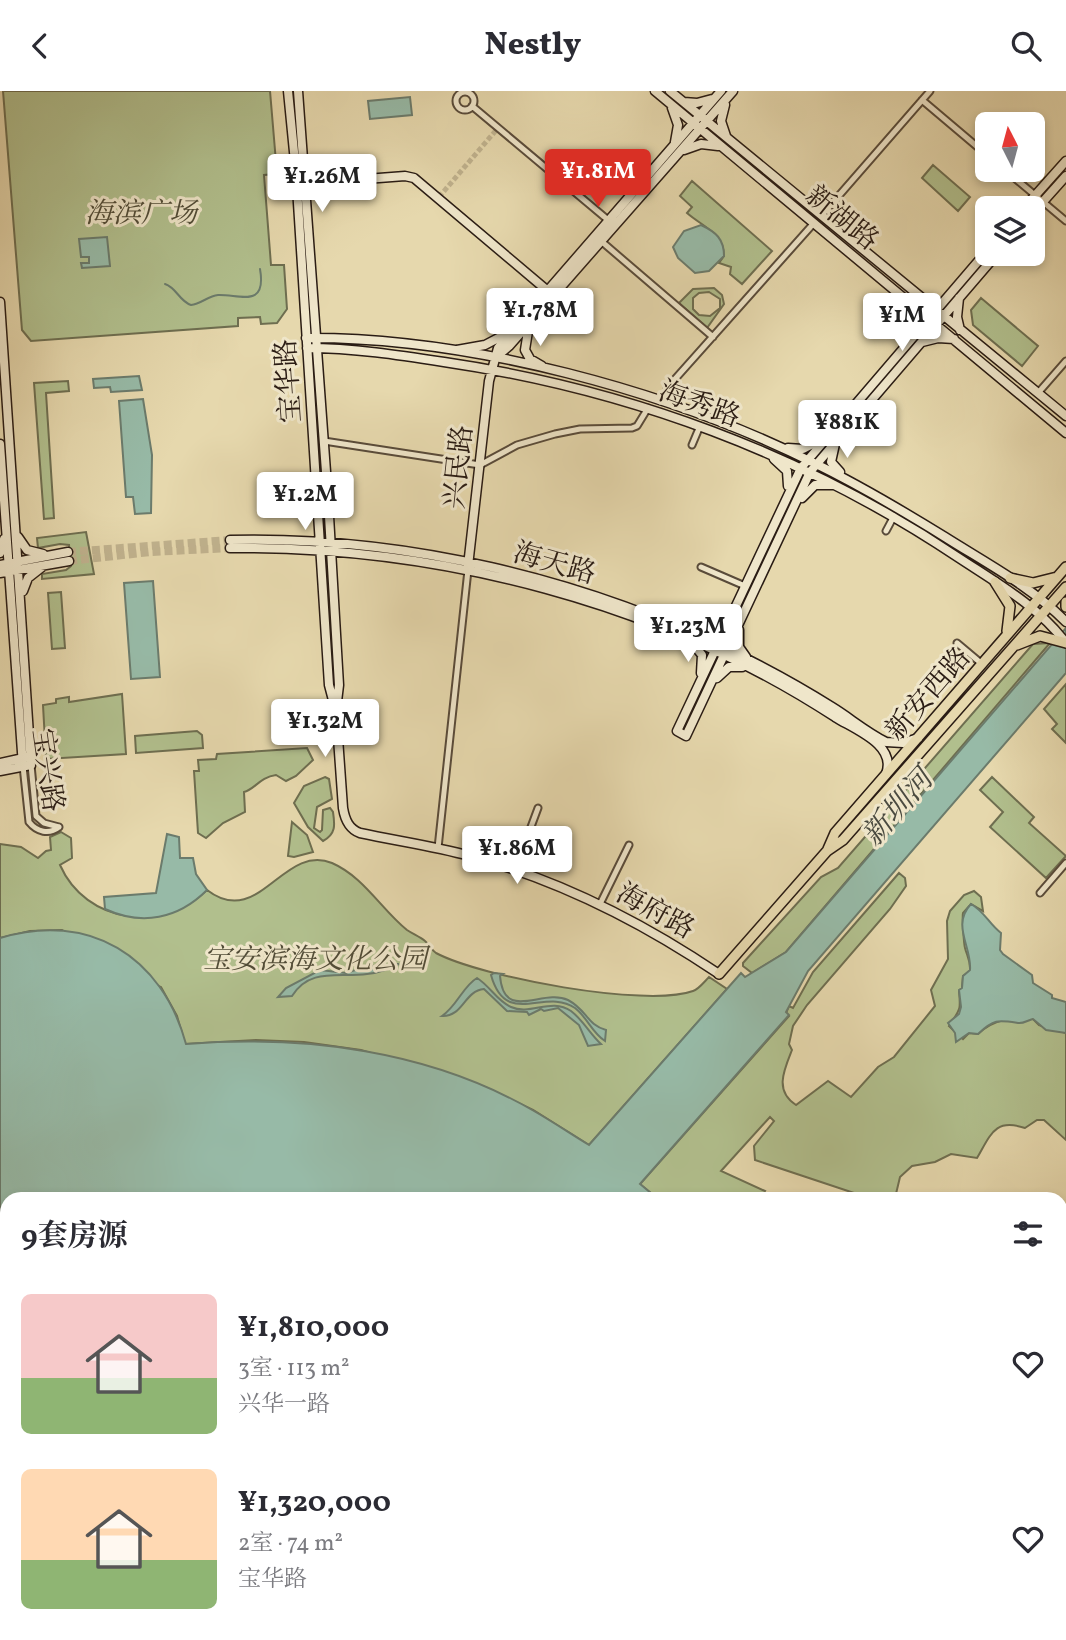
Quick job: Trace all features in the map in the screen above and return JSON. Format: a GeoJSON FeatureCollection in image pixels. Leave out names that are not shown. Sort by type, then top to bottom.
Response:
{"type":"FeatureCollection","features":[{"type":"Feature","properties":{"kind":"main road","name":"宝华路"},"geometry":{"type":"LineString","coordinates":[[288,91],[301,183]]}},
{"type":"Feature","properties":{"kind":"main road","name":"宝华路"},"geometry":{"type":"LineString","coordinates":[[298,91],[320,547],[329,685],[336,710]]}},
{"type":"Feature","properties":{"kind":"main road","name":"新湖路"},"geometry":{"type":"LineString","coordinates":[[655,91],[727,139],[771,174],[822,215],[879,270]]}},
{"type":"Feature","properties":{"kind":"main road","name":"新湖路"},"geometry":{"type":"LineString","coordinates":[[670,91],[724,149],[814,223],[914,299],[1066,433]]}},
{"type":"Feature","properties":{"kind":"main road"},"geometry":{"type":"LineString","coordinates":[[681,101],[703,103],[725,93]]}},
{"type":"Feature","properties":{"kind":"main road"},"geometry":{"type":"LineString","coordinates":[[494,359],[531,321],[608,220],[676,151],[725,93]]}},
{"type":"Feature","properties":{"kind":"main road"},"geometry":{"type":"LineString","coordinates":[[725,93],[721,116],[727,139]]}},
{"type":"Feature","properties":{"kind":"main road"},"geometry":{"type":"LineString","coordinates":[[667,101],[674,111],[678,125],[676,151]]}},
{"type":"Feature","properties":{"kind":"main road"},"geometry":{"type":"LineString","coordinates":[[676,151],[701,144],[724,149]]}},
{"type":"Feature","properties":{"kind":"main road"},"geometry":{"type":"LineString","coordinates":[[1036,195],[1066,161]]}},
{"type":"Feature","properties":{"kind":"main road"},"geometry":{"type":"LineString","coordinates":[[447,351],[492,343],[519,321],[601,241],[658,170]]}},
{"type":"Feature","properties":{"kind":"main road"},"geometry":{"type":"LineString","coordinates":[[764,181],[763,174],[771,174]]}},
{"type":"Feature","properties":{"kind":"main road"},"geometry":{"type":"LineString","coordinates":[[301,183],[405,176],[414,178],[550,293]]}},
{"type":"Feature","properties":{"kind":"main road"},"geometry":{"type":"LineString","coordinates":[[1045,200],[1066,176]]}},
{"type":"Feature","properties":{"kind":"main road"},"geometry":{"type":"LineString","coordinates":[[975,265],[950,293],[935,317],[919,343],[810,473],[686,736],[677,731],[801,468],[914,335],[935,317],[960,297],[987,266]]}},
{"type":"Feature","properties":{"kind":"main road"},"geometry":{"type":"LineString","coordinates":[[914,335],[914,299],[935,300],[950,293]]}},
{"type":"Feature","properties":{"kind":"main road"},"geometry":{"type":"LineString","coordinates":[[919,343],[958,336],[960,297]]}},
{"type":"Feature","properties":{"kind":"main road","name":"宝兴路"},"geometry":{"type":"LineString","coordinates":[[0,302],[2,364],[28,696],[27,761]]}},
{"type":"Feature","properties":{"kind":"main road"},"geometry":{"type":"LineString","coordinates":[[494,359],[502,341],[519,321]]}},
{"type":"Feature","properties":{"kind":"main road"},"geometry":{"type":"LineString","coordinates":[[531,321],[525,342],[527,355],[535,363],[554,371]]}},
{"type":"Feature","properties":{"kind":"main road","name":"新湖路"},"geometry":{"type":"LineString","coordinates":[[958,336],[1038,393],[1066,417]]}},
{"type":"Feature","properties":{"kind":"main road","name":"宝华路"},"geometry":{"type":"LineString","coordinates":[[311,343],[324,441],[339,685],[336,710],[343,805]]}},
{"type":"Feature","properties":{"kind":"main road","name":"海秀路"},"geometry":{"type":"LineString","coordinates":[[311,343],[410,346],[447,351],[554,371],[656,401],[776,446],[853,483],[1010,578],[1039,598],[1066,622]]}},
{"type":"Feature","properties":{"kind":"main road","name":"海秀路"},"geometry":{"type":"LineString","coordinates":[[311,343],[491,369],[558,382],[700,426],[801,468],[894,516],[1031,607],[1062,640]]}},
{"type":"Feature","properties":{"kind":"main road"},"geometry":{"type":"LineString","coordinates":[[408,356],[404,351],[410,346]]}},
{"type":"Feature","properties":{"kind":"main road","name":"兴民路"},"geometry":{"type":"LineString","coordinates":[[468,566],[494,359]]}},
{"type":"Feature","properties":{"kind":"main road"},"geometry":{"type":"LineString","coordinates":[[887,366],[894,365],[895,371]]}},
{"type":"Feature","properties":{"kind":"main road"},"geometry":{"type":"LineString","coordinates":[[776,446],[807,448],[829,432]]}},
{"type":"Feature","properties":{"kind":"main road"},"geometry":{"type":"LineString","coordinates":[[836,439],[832,464],[853,483]]}},
{"type":"Feature","properties":{"kind":"main road","name":"宝兴路"},"geometry":{"type":"LineString","coordinates":[[0,444],[6,533],[4,568],[10,602],[17,696],[27,761]]}},
{"type":"Feature","properties":{"kind":"main road"},"geometry":{"type":"LineString","coordinates":[[763,451],[787,471],[789,480],[785,499]]}},
{"type":"Feature","properties":{"kind":"main road"},"geometry":{"type":"LineString","coordinates":[[788,517],[812,487],[824,484],[843,488]]}},
{"type":"Feature","properties":{"kind":"main road"},"geometry":{"type":"LineString","coordinates":[[16,531],[27,550],[50,559]]}},
{"type":"Feature","properties":{"kind":"main road"},"geometry":{"type":"LineString","coordinates":[[0,553],[6,533]]}},
{"type":"Feature","properties":{"kind":"main road","name":"海天路"},"geometry":{"type":"LineString","coordinates":[[230,544],[320,547],[468,566],[587,594],[751,661],[886,741],[903,743],[918,738]]}},
{"type":"Feature","properties":{"kind":"main road"},"geometry":{"type":"LineString","coordinates":[[4,568],[68,557]]}},
{"type":"Feature","properties":{"kind":"main road"},"geometry":{"type":"LineString","coordinates":[[21,601],[28,578],[50,559]]}},
{"type":"Feature","properties":{"kind":"main road","name":"新安西路"},"geometry":{"type":"LineString","coordinates":[[827,851],[835,833],[1066,567]]}},
{"type":"Feature","properties":{"kind":"main road"},"geometry":{"type":"LineString","coordinates":[[1010,578],[1033,583],[1059,576]]}},
{"type":"Feature","properties":{"kind":"main road"},"geometry":{"type":"LineString","coordinates":[[995,582],[1011,609],[1006,635]]}},
{"type":"Feature","properties":{"kind":"main road"},"geometry":{"type":"LineString","coordinates":[[0,586],[10,602]]}},
{"type":"Feature","properties":{"kind":"main road","name":"新安西路"},"geometry":{"type":"LineString","coordinates":[[719,974],[827,851],[844,840],[1066,587]]}},
{"type":"Feature","properties":{"kind":"main road"},"geometry":{"type":"LineString","coordinates":[[685,635],[713,634],[721,628],[737,603]]}},
{"type":"Feature","properties":{"kind":"main road"},"geometry":{"type":"LineString","coordinates":[[740,622],[739,647],[751,661]]}},
{"type":"Feature","properties":{"kind":"main road"},"geometry":{"type":"LineString","coordinates":[[685,635],[702,655],[699,685]]}},
{"type":"Feature","properties":{"kind":"main road"},"geometry":{"type":"LineString","coordinates":[[1013,648],[1037,637],[1062,640]]}},
{"type":"Feature","properties":{"kind":"main road","name":"海天路"},"geometry":{"type":"LineString","coordinates":[[726,653],[829,713],[883,749],[889,759],[885,776]]}},
{"type":"Feature","properties":{"kind":"main road"},"geometry":{"type":"LineString","coordinates":[[709,688],[729,667],[756,671]]}},
{"type":"Feature","properties":{"kind":"main road"},"geometry":{"type":"LineString","coordinates":[[17,696],[28,696]]}},
{"type":"Feature","properties":{"kind":"main road"},"geometry":{"type":"LineString","coordinates":[[0,763],[27,761]]}},
{"type":"Feature","properties":{"kind":"main road"},"geometry":{"type":"LineString","coordinates":[[0,771],[27,761]]}},
{"type":"Feature","properties":{"kind":"main road","name":"海府路"},"geometry":{"type":"LineString","coordinates":[[343,805],[348,824],[357,832],[438,848],[515,870],[600,904],[640,925],[719,974]]}},
{"type":"Feature","properties":{"kind":"main road"},"geometry":{"type":"LineString","coordinates":[[845,822],[853,829]]}},
{"type":"Feature","properties":{"kind":"street"},"geometry":{"type":"LineString","coordinates":[[822,215],[930,91]]}},
{"type":"Feature","properties":{"kind":"street"},"geometry":{"type":"LineString","coordinates":[[922,100],[975,145]]}},
{"type":"Feature","properties":{"kind":"street"},"geometry":{"type":"LineString","coordinates":[[472,106],[608,220]]}},
{"type":"Feature","properties":{"kind":"street"},"geometry":{"type":"LineString","coordinates":[[1020,182],[1036,195]]}},
{"type":"Feature","properties":{"kind":"street"},"geometry":{"type":"LineString","coordinates":[[1045,204],[1066,221]]}},
{"type":"Feature","properties":{"kind":"street"},"geometry":{"type":"LineString","coordinates":[[667,388],[814,223]]}},
{"type":"Feature","properties":{"kind":"street"},"geometry":{"type":"LineString","coordinates":[[601,241],[713,337]]}},
{"type":"Feature","properties":{"kind":"street"},"geometry":{"type":"LineString","coordinates":[[1038,393],[1066,361]]}},
{"type":"Feature","properties":{"kind":"street"},"geometry":{"type":"LineString","coordinates":[[324,441],[480,465],[517,445],[555,434],[580,429],[632,428],[637,426],[648,408]]}},
{"type":"Feature","properties":{"kind":"street"},"geometry":{"type":"LineString","coordinates":[[692,445],[700,426]]}},
{"type":"Feature","properties":{"kind":"street"},"geometry":{"type":"LineString","coordinates":[[886,531],[894,516]]}},
{"type":"Feature","properties":{"kind":"street"},"geometry":{"type":"LineString","coordinates":[[438,848],[468,566]]}},
{"type":"Feature","properties":{"kind":"street"},"geometry":{"type":"LineString","coordinates":[[701,567],[745,586]]}},
{"type":"Feature","properties":{"kind":"street"},"geometry":{"type":"LineString","coordinates":[[957,643],[982,664]]}},
{"type":"Feature","properties":{"kind":"street","name":"宝兴路"},"geometry":{"type":"LineString","coordinates":[[27,761],[35,812],[40,820],[59,827],[54,831],[41,831],[29,823],[27,761]]}},
{"type":"Feature","properties":{"kind":"street"},"geometry":{"type":"LineString","coordinates":[[515,870],[538,808]]}},
{"type":"Feature","properties":{"kind":"street"},"geometry":{"type":"LineString","coordinates":[[600,904],[629,845]]}},
{"type":"Feature","properties":{"kind":"street"},"geometry":{"type":"LineString","coordinates":[[1040,893],[1066,863]]}},
{"type":"Feature","properties":{"kind":"green space","name":"海滨广场"},"geometry":{"type":"Polygon","coordinates":[[[3,91],[270,91],[277,174],[264,175],[271,265],[284,265],[287,309],[277,323],[261,324],[260,317],[238,318],[238,326],[31,341],[22,330],[3,91]]]}},
{"type":"Feature","properties":{"kind":"green space"},"geometry":{"type":"Polygon","coordinates":[[[933,165],[970,197],[958,211],[922,178],[933,165]]]}},
{"type":"Feature","properties":{"kind":"green space"},"geometry":{"type":"Polygon","coordinates":[[[692,181],[772,251],[742,284],[730,274],[731,267],[719,263],[724,256],[717,236],[687,213],[692,207],[680,196],[692,181]]]}},
{"type":"Feature","properties":{"kind":"green space"},"geometry":{"type":"Polygon","coordinates":[[[714,288],[722,295],[724,304],[707,328],[679,303],[693,289],[714,288]],[[709,292],[699,293],[693,298],[693,309],[699,315],[710,316],[720,308],[720,299],[709,292]]]}},
{"type":"Feature","properties":{"kind":"green space"},"geometry":{"type":"Polygon","coordinates":[[[981,298],[1038,346],[1022,366],[973,325],[971,310],[981,298]]]}},
{"type":"Feature","properties":{"kind":"green space"},"geometry":{"type":"Polygon","coordinates":[[[68,381],[69,391],[46,393],[54,518],[44,519],[34,383],[68,381]]]}},
{"type":"Feature","properties":{"kind":"green space"},"geometry":{"type":"Polygon","coordinates":[[[86,532],[94,574],[42,579],[42,574],[66,570],[71,566],[69,545],[38,548],[37,538],[86,532]]]}},
{"type":"Feature","properties":{"kind":"green space"},"geometry":{"type":"Polygon","coordinates":[[[61,592],[65,648],[52,649],[48,593],[61,592]]]}},
{"type":"Feature","properties":{"kind":"green space"},"geometry":{"type":"Polygon","coordinates":[[[1050,643],[786,952],[752,973],[743,966],[821,877],[838,868],[1033,644],[1050,643]]]}},
{"type":"Feature","properties":{"kind":"green space"},"geometry":{"type":"Polygon","coordinates":[[[1066,684],[1066,743],[1052,729],[1057,724],[1044,709],[1066,684]]]}},
{"type":"Feature","properties":{"kind":"green space"},"geometry":{"type":"Polygon","coordinates":[[[122,694],[126,754],[46,759],[43,705],[69,697],[69,702],[122,694]]]}},
{"type":"Feature","properties":{"kind":"green space"},"geometry":{"type":"Polygon","coordinates":[[[197,731],[202,735],[203,748],[136,753],[135,736],[197,731]]]}},
{"type":"Feature","properties":{"kind":"green space"},"geometry":{"type":"Polygon","coordinates":[[[307,748],[313,760],[296,776],[286,781],[276,775],[266,778],[244,792],[245,812],[223,823],[206,838],[198,833],[194,771],[199,771],[198,760],[216,759],[217,754],[307,748]]]}},
{"type":"Feature","properties":{"kind":"green space"},"geometry":{"type":"Polygon","coordinates":[[[325,777],[329,779],[332,799],[317,807],[314,828],[320,832],[322,830],[323,810],[330,808],[334,825],[330,835],[323,841],[308,827],[294,803],[304,786],[325,777]]]}},
{"type":"Feature","properties":{"kind":"green space"},"geometry":{"type":"Polygon","coordinates":[[[992,777],[1034,817],[1029,823],[1066,856],[1046,878],[990,827],[1003,812],[980,790],[992,777]]]}},
{"type":"Feature","properties":{"kind":"green space"},"geometry":{"type":"Polygon","coordinates":[[[292,822],[307,835],[313,852],[288,856],[292,822]]]}},
{"type":"Feature","properties":{"kind":"green space","name":"宝安滨海文化公园"},"geometry":{"type":"Polygon","coordinates":[[[61,832],[71,838],[72,858],[60,865],[72,885],[88,900],[106,910],[127,916],[148,917],[169,913],[189,904],[207,890],[225,900],[242,900],[256,894],[299,864],[315,860],[332,863],[354,876],[407,930],[425,941],[436,953],[458,962],[525,980],[603,993],[670,995],[695,990],[709,977],[727,989],[589,1145],[533,1110],[485,1087],[361,1050],[304,1042],[256,1040],[185,1044],[177,1016],[161,987],[62,930],[30,931],[0,938],[0,844],[21,847],[38,858],[51,850],[50,837],[61,832]]]}},
{"type":"Feature","properties":{"kind":"green space"},"geometry":{"type":"Polygon","coordinates":[[[899,873],[905,878],[906,886],[890,909],[807,1005],[793,1026],[789,1044],[792,1050],[786,1065],[783,1087],[789,1099],[796,1105],[828,1081],[851,1097],[878,1067],[894,1057],[935,1006],[931,990],[948,959],[947,921],[950,911],[964,895],[974,891],[981,897],[983,911],[971,904],[963,913],[970,971],[963,976],[962,988],[959,991],[959,1010],[949,1026],[963,1039],[969,1033],[978,1034],[997,1022],[1018,1018],[1033,1019],[1039,1025],[1066,1033],[1066,1140],[1044,1120],[1037,1120],[1025,1128],[1007,1125],[990,1135],[977,1158],[951,1154],[935,1162],[912,1166],[900,1177],[896,1192],[851,1192],[755,1160],[754,1146],[774,1121],[770,1117],[721,1171],[764,1192],[650,1192],[640,1184],[789,1016],[786,1013],[789,1006],[793,1008],[813,972],[899,873]]]}},
{"type":"Feature","properties":{"kind":"shaded area"},"geometry":{"type":"Polygon","coordinates":[[[410,97],[412,115],[370,119],[368,101],[410,97]]]}},
{"type":"Feature","properties":{"kind":"shaded area"},"geometry":{"type":"Polygon","coordinates":[[[701,225],[718,237],[723,245],[724,256],[709,271],[695,273],[678,258],[673,247],[684,231],[701,225]]]}},
{"type":"Feature","properties":{"kind":"shaded area"},"geometry":{"type":"Polygon","coordinates":[[[107,237],[110,266],[82,268],[81,263],[89,263],[89,257],[81,257],[79,239],[107,237]]]}},
{"type":"Feature","properties":{"kind":"shaded area"},"geometry":{"type":"Polygon","coordinates":[[[139,376],[142,390],[111,392],[110,387],[94,388],[93,379],[139,376]]]}},
{"type":"Feature","properties":{"kind":"shaded area"},"geometry":{"type":"Polygon","coordinates":[[[143,399],[152,455],[151,513],[135,514],[133,497],[126,497],[119,401],[143,399]]]}},
{"type":"Feature","properties":{"kind":"shaded area"},"geometry":{"type":"Polygon","coordinates":[[[153,581],[160,677],[131,679],[124,583],[153,581]]]}},
{"type":"Feature","properties":{"kind":"shaded area"},"geometry":{"type":"Polygon","coordinates":[[[1066,628],[1066,673],[808,971],[786,1012],[789,1015],[640,1184],[650,1192],[0,1192],[0,938],[33,931],[63,931],[92,936],[117,948],[140,965],[159,987],[175,1013],[186,1044],[276,1042],[321,1045],[409,1061],[494,1090],[589,1145],[741,973],[745,977],[786,952],[1066,628]]]}},
{"type":"Feature","properties":{"kind":"shaded area"},"geometry":{"type":"Polygon","coordinates":[[[167,834],[179,837],[180,858],[193,858],[196,874],[207,890],[184,908],[159,917],[132,917],[105,909],[104,897],[156,893],[167,834]]]}},
{"type":"Feature","properties":{"kind":"shaded area"},"geometry":{"type":"Polygon","coordinates":[[[971,904],[1001,933],[1000,950],[1003,954],[1032,975],[1033,983],[1052,995],[1052,998],[1066,1002],[1066,1033],[1046,1030],[1033,1019],[1020,1023],[1001,1021],[992,1023],[978,1034],[969,1033],[956,1042],[955,1033],[948,1023],[959,1014],[959,990],[962,988],[963,976],[970,970],[962,928],[965,912],[971,904]]]}},
{"type":"Feature","properties":{"kind":"shaded area"},"geometry":{"type":"Polygon","coordinates":[[[399,964],[371,973],[316,977],[299,987],[292,996],[278,997],[286,988],[320,970],[346,973],[371,965],[379,968],[399,964]]]}},
{"type":"Feature","properties":{"kind":"shaded area"},"geometry":{"type":"Polygon","coordinates":[[[503,974],[500,976],[503,990],[509,998],[516,1001],[558,997],[568,1000],[595,1025],[606,1030],[605,1041],[575,1008],[563,1003],[516,1004],[506,1000],[498,991],[491,975],[503,974]]]}},
{"type":"Feature","properties":{"kind":"shaded area"},"geometry":{"type":"Polygon","coordinates":[[[477,978],[511,1007],[564,1007],[579,1019],[601,1044],[588,1046],[579,1025],[558,1008],[544,1011],[541,1009],[529,1015],[527,1012],[507,1011],[484,989],[472,994],[455,1012],[442,1016],[477,978]]]}},
{"type":"Feature","properties":{"kind":"waterway"},"geometry":{"type":"LineString","coordinates":[[165,284],[191,305],[218,295],[250,297],[259,290],[260,269]]}},
{"type":"Feature","properties":{"kind":"tunnel"},"geometry":{"type":"LineString","coordinates":[[439,197],[498,128]]}},
{"type":"Feature","properties":{"kind":"tunnel"},"geometry":{"type":"LineString","coordinates":[[68,552],[230,540]]}},
{"type":"Feature","properties":{"kind":"tunnel"},"geometry":{"type":"LineString","coordinates":[[69,561],[151,552],[230,548]]}},
{"type":"Feature","properties":{"kind":"water label","name":"新圳河"},"geometry":{"type":"Point","coordinates":[897,807]}}]}
